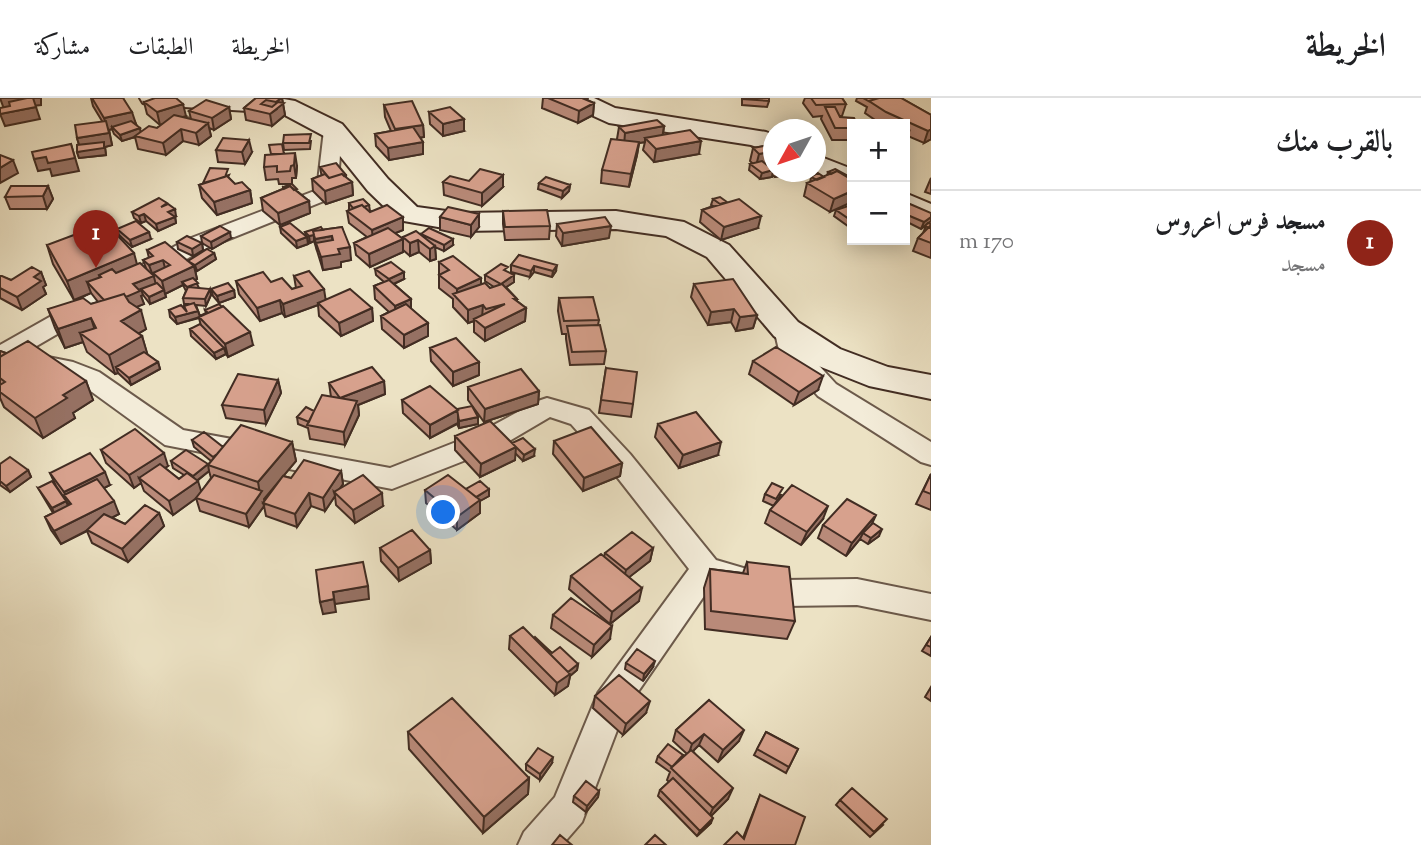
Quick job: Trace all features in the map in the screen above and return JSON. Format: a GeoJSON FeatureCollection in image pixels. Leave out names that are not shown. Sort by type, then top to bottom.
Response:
{"type":"FeatureCollection","features":[{"type":"Feature","properties":{"kind":"street"},"geometry":{"type":"LineString","coordinates":[[152,98],[286,106],[333,130],[378,185],[408,214],[461,222],[616,220],[674,228],[718,251],[786,329],[828,358],[881,379],[931,387]]}},
{"type":"Feature","properties":{"kind":"street"},"geometry":{"type":"LineString","coordinates":[[574,98],[609,114],[763,140]]}},
{"type":"Feature","properties":{"kind":"street"},"geometry":{"type":"LineString","coordinates":[[1,356],[194,245],[327,193],[333,130]]}},
{"type":"Feature","properties":{"kind":"street"},"geometry":{"type":"LineString","coordinates":[[826,167],[847,176]]}},
{"type":"Feature","properties":{"kind":"street"},"geometry":{"type":"LineString","coordinates":[[786,329],[789,348],[827,390],[931,455]]}},
{"type":"Feature","properties":{"kind":"street"},"geometry":{"type":"LineString","coordinates":[[1,356],[64,368],[90,378],[176,438],[392,479],[489,440],[547,407],[580,417],[620,461],[706,569],[784,593],[857,592],[931,607]]}},
{"type":"Feature","properties":{"kind":"street"},"geometry":{"type":"LineString","coordinates":[[537,845],[569,809],[610,704],[706,569]]}},
{"type":"Feature","properties":{"kind":"building"},"geometry":{"type":"Polygon","coordinates":[[[33,98],[36,107],[0,114],[0,108],[10,106],[9,102],[33,98]]]}},
{"type":"Feature","properties":{"kind":"building"},"geometry":{"type":"Polygon","coordinates":[[[92,98],[123,98],[132,112],[104,118],[92,98]]]}},
{"type":"Feature","properties":{"kind":"building"},"geometry":{"type":"Polygon","coordinates":[[[155,98],[176,98],[183,104],[157,112],[144,102],[155,98]]]}},
{"type":"Feature","properties":{"kind":"building"},"geometry":{"type":"Polygon","coordinates":[[[256,98],[281,98],[276,102],[266,100],[261,104],[272,107],[278,102],[284,103],[270,114],[244,108],[256,98]]]}},
{"type":"Feature","properties":{"kind":"building"},"geometry":{"type":"Polygon","coordinates":[[[548,98],[582,98],[594,103],[579,111],[548,98]]]}},
{"type":"Feature","properties":{"kind":"building"},"geometry":{"type":"Polygon","coordinates":[[[769,98],[769,101],[743,99],[769,98]]]}},
{"type":"Feature","properties":{"kind":"building"},"geometry":{"type":"Polygon","coordinates":[[[811,98],[842,98],[846,104],[816,105],[811,98]]]}},
{"type":"Feature","properties":{"kind":"building"},"geometry":{"type":"Polygon","coordinates":[[[901,98],[931,115],[931,129],[928,131],[910,123],[910,119],[901,119],[869,101],[901,98]]]}},
{"type":"Feature","properties":{"kind":"building"},"geometry":{"type":"Polygon","coordinates":[[[206,100],[229,107],[212,118],[189,111],[206,100]]]}},
{"type":"Feature","properties":{"kind":"building"},"geometry":{"type":"Polygon","coordinates":[[[412,101],[423,125],[395,129],[384,105],[412,101]]]}},
{"type":"Feature","properties":{"kind":"building"},"geometry":{"type":"Polygon","coordinates":[[[450,107],[464,119],[443,124],[429,112],[450,107]]]}},
{"type":"Feature","properties":{"kind":"building"},"geometry":{"type":"Polygon","coordinates":[[[825,107],[835,107],[840,117],[854,119],[847,119],[847,128],[835,128],[825,107]]]}},
{"type":"Feature","properties":{"kind":"building"},"geometry":{"type":"Polygon","coordinates":[[[174,115],[208,123],[196,133],[181,129],[163,143],[135,136],[149,126],[157,128],[174,115]]]}},
{"type":"Feature","properties":{"kind":"building"},"geometry":{"type":"Polygon","coordinates":[[[657,120],[664,126],[625,133],[619,127],[657,120]]]}},
{"type":"Feature","properties":{"kind":"building"},"geometry":{"type":"Polygon","coordinates":[[[106,121],[109,133],[77,138],[75,125],[106,121]]]}},
{"type":"Feature","properties":{"kind":"building"},"geometry":{"type":"Polygon","coordinates":[[[131,121],[140,128],[120,135],[112,127],[131,121]]]}},
{"type":"Feature","properties":{"kind":"building"},"geometry":{"type":"Polygon","coordinates":[[[413,127],[423,142],[388,148],[375,134],[413,127]]]}},
{"type":"Feature","properties":{"kind":"building"},"geometry":{"type":"Polygon","coordinates":[[[690,130],[701,141],[656,149],[645,138],[690,130]]]}},
{"type":"Feature","properties":{"kind":"building"},"geometry":{"type":"Polygon","coordinates":[[[311,134],[309,143],[283,143],[284,135],[311,134]]]}},
{"type":"Feature","properties":{"kind":"building"},"geometry":{"type":"Polygon","coordinates":[[[223,138],[249,140],[242,152],[216,150],[223,138]]]}},
{"type":"Feature","properties":{"kind":"building"},"geometry":{"type":"Polygon","coordinates":[[[611,139],[639,142],[631,174],[602,170],[611,139]]]}},
{"type":"Feature","properties":{"kind":"building"},"geometry":{"type":"Polygon","coordinates":[[[104,142],[104,148],[77,152],[77,145],[104,142]]]}},
{"type":"Feature","properties":{"kind":"building"},"geometry":{"type":"Polygon","coordinates":[[[71,144],[75,158],[48,163],[46,157],[34,159],[32,152],[71,144]]]}},
{"type":"Feature","properties":{"kind":"building"},"geometry":{"type":"Polygon","coordinates":[[[282,144],[284,154],[271,154],[269,145],[282,144]]]}},
{"type":"Feature","properties":{"kind":"building"},"geometry":{"type":"Polygon","coordinates":[[[763,146],[763,153],[759,154],[753,148],[763,146]]]}},
{"type":"Feature","properties":{"kind":"building"},"geometry":{"type":"Polygon","coordinates":[[[295,153],[294,165],[290,171],[277,172],[277,166],[264,167],[265,155],[295,153]]]}},
{"type":"Feature","properties":{"kind":"building"},"geometry":{"type":"Polygon","coordinates":[[[0,155],[13,160],[0,168],[0,155]]]}},
{"type":"Feature","properties":{"kind":"building"},"geometry":{"type":"Polygon","coordinates":[[[762,161],[763,173],[762,173],[750,164],[762,161]]]}},
{"type":"Feature","properties":{"kind":"building"},"geometry":{"type":"Polygon","coordinates":[[[336,163],[346,175],[329,178],[320,167],[336,163]]]}},
{"type":"Feature","properties":{"kind":"building"},"geometry":{"type":"Polygon","coordinates":[[[210,168],[228,169],[225,177],[203,183],[210,168]]]}},
{"type":"Feature","properties":{"kind":"building"},"geometry":{"type":"Polygon","coordinates":[[[480,169],[503,175],[482,193],[443,182],[450,176],[469,181],[480,169]]]}},
{"type":"Feature","properties":{"kind":"building"},"geometry":{"type":"Polygon","coordinates":[[[835,169],[847,176],[837,171],[831,174],[828,172],[835,169]]]}},
{"type":"Feature","properties":{"kind":"building"},"geometry":{"type":"Polygon","coordinates":[[[837,171],[847,177],[847,193],[834,199],[807,183],[826,182],[826,175],[837,171]]]}},
{"type":"Feature","properties":{"kind":"building"},"geometry":{"type":"Polygon","coordinates":[[[325,174],[329,178],[342,174],[352,182],[325,191],[312,179],[325,174]]]}},
{"type":"Feature","properties":{"kind":"building"},"geometry":{"type":"Polygon","coordinates":[[[227,176],[235,184],[242,182],[250,190],[214,202],[199,185],[227,176]]]}},
{"type":"Feature","properties":{"kind":"building"},"geometry":{"type":"Polygon","coordinates":[[[546,177],[570,185],[563,191],[539,183],[546,177]]]}},
{"type":"Feature","properties":{"kind":"building"},"geometry":{"type":"Polygon","coordinates":[[[292,184],[297,189],[283,187],[292,184]]]}},
{"type":"Feature","properties":{"kind":"building"},"geometry":{"type":"Polygon","coordinates":[[[11,186],[48,186],[43,196],[5,197],[11,186]]]}},
{"type":"Feature","properties":{"kind":"building"},"geometry":{"type":"Polygon","coordinates":[[[290,186],[309,201],[278,213],[261,198],[290,186]]]}},
{"type":"Feature","properties":{"kind":"building"},"geometry":{"type":"Polygon","coordinates":[[[720,197],[727,202],[720,204],[713,199],[720,197]]]}},
{"type":"Feature","properties":{"kind":"building"},"geometry":{"type":"Polygon","coordinates":[[[159,198],[167,203],[161,207],[168,204],[175,209],[168,212],[175,217],[156,224],[144,214],[139,216],[132,212],[159,198]]]}},
{"type":"Feature","properties":{"kind":"building"},"geometry":{"type":"Polygon","coordinates":[[[363,199],[369,205],[353,208],[349,203],[363,199]]]}},
{"type":"Feature","properties":{"kind":"building"},"geometry":{"type":"Polygon","coordinates":[[[739,199],[761,216],[724,227],[702,210],[739,199]]]}},
{"type":"Feature","properties":{"kind":"building"},"geometry":{"type":"Polygon","coordinates":[[[910,204],[931,213],[931,217],[924,222],[910,216],[910,204]]]}},
{"type":"Feature","properties":{"kind":"building"},"geometry":{"type":"Polygon","coordinates":[[[362,205],[370,212],[387,205],[403,217],[372,230],[347,211],[362,205]]]}},
{"type":"Feature","properties":{"kind":"building"},"geometry":{"type":"Polygon","coordinates":[[[847,206],[847,218],[836,210],[847,206]]]}},
{"type":"Feature","properties":{"kind":"building"},"geometry":{"type":"Polygon","coordinates":[[[448,207],[479,214],[471,225],[440,217],[448,207]]]}},
{"type":"Feature","properties":{"kind":"building"},"geometry":{"type":"Polygon","coordinates":[[[547,210],[550,226],[505,227],[503,211],[547,210]]]}},
{"type":"Feature","properties":{"kind":"building"},"geometry":{"type":"Polygon","coordinates":[[[605,217],[611,226],[563,233],[557,224],[605,217]]]}},
{"type":"Feature","properties":{"kind":"building"},"geometry":{"type":"Polygon","coordinates":[[[136,221],[149,232],[130,240],[117,229],[136,221]]]}},
{"type":"Feature","properties":{"kind":"building"},"geometry":{"type":"Polygon","coordinates":[[[106,223],[134,253],[67,281],[47,245],[106,223]]]}},
{"type":"Feature","properties":{"kind":"building"},"geometry":{"type":"Polygon","coordinates":[[[290,223],[307,237],[296,241],[280,227],[290,223]]]}},
{"type":"Feature","properties":{"kind":"building"},"geometry":{"type":"Polygon","coordinates":[[[220,226],[230,232],[211,242],[201,236],[220,226]]]}},
{"type":"Feature","properties":{"kind":"building"},"geometry":{"type":"Polygon","coordinates":[[[321,227],[323,230],[313,231],[314,235],[309,236],[305,232],[321,227]]]}},
{"type":"Feature","properties":{"kind":"building"},"geometry":{"type":"Polygon","coordinates":[[[342,227],[350,247],[338,249],[340,254],[321,257],[316,243],[333,240],[332,236],[315,239],[313,231],[342,227]]]}},
{"type":"Feature","properties":{"kind":"building"},"geometry":{"type":"Polygon","coordinates":[[[931,227],[931,243],[918,238],[931,227]]]}},
{"type":"Feature","properties":{"kind":"building"},"geometry":{"type":"Polygon","coordinates":[[[388,228],[403,239],[369,254],[354,243],[388,228]]]}},
{"type":"Feature","properties":{"kind":"building"},"geometry":{"type":"Polygon","coordinates":[[[429,228],[453,239],[444,245],[421,234],[429,228]]]}},
{"type":"Feature","properties":{"kind":"building"},"geometry":{"type":"Polygon","coordinates":[[[416,231],[435,246],[430,249],[418,240],[410,243],[403,237],[416,231]]]}},
{"type":"Feature","properties":{"kind":"building"},"geometry":{"type":"Polygon","coordinates":[[[187,236],[202,243],[192,249],[177,242],[187,236]]]}},
{"type":"Feature","properties":{"kind":"building"},"geometry":{"type":"Polygon","coordinates":[[[165,242],[194,266],[162,281],[153,273],[170,265],[163,260],[149,265],[143,260],[153,256],[147,250],[165,242]]]}},
{"type":"Feature","properties":{"kind":"building"},"geometry":{"type":"Polygon","coordinates":[[[207,249],[214,253],[195,265],[188,261],[207,249]]]}},
{"type":"Feature","properties":{"kind":"building"},"geometry":{"type":"Polygon","coordinates":[[[519,255],[557,265],[553,271],[534,266],[531,271],[511,265],[519,255]]]}},
{"type":"Feature","properties":{"kind":"building"},"geometry":{"type":"Polygon","coordinates":[[[453,256],[481,278],[457,289],[439,275],[449,270],[439,262],[453,256]]]}},
{"type":"Feature","properties":{"kind":"building"},"geometry":{"type":"Polygon","coordinates":[[[391,262],[404,272],[389,279],[375,269],[391,262]]]}},
{"type":"Feature","properties":{"kind":"building"},"geometry":{"type":"Polygon","coordinates":[[[140,263],[154,276],[133,284],[140,291],[126,297],[124,294],[104,300],[87,282],[112,269],[116,273],[140,263]]]}},
{"type":"Feature","properties":{"kind":"building"},"geometry":{"type":"Polygon","coordinates":[[[501,264],[508,267],[504,270],[514,275],[501,284],[485,275],[501,264]]]}},
{"type":"Feature","properties":{"kind":"building"},"geometry":{"type":"Polygon","coordinates":[[[32,267],[41,272],[34,277],[41,281],[17,297],[0,288],[0,276],[11,280],[32,267]]]}},
{"type":"Feature","properties":{"kind":"building"},"geometry":{"type":"Polygon","coordinates":[[[309,271],[324,289],[283,304],[280,300],[257,308],[236,281],[263,272],[271,282],[282,278],[292,289],[302,286],[294,276],[309,271]]]}},
{"type":"Feature","properties":{"kind":"building"},"geometry":{"type":"Polygon","coordinates":[[[193,278],[198,283],[187,287],[182,282],[193,278]]]}},
{"type":"Feature","properties":{"kind":"building"},"geometry":{"type":"Polygon","coordinates":[[[733,279],[757,315],[740,317],[734,309],[711,312],[694,284],[733,279]]]}},
{"type":"Feature","properties":{"kind":"building"},"geometry":{"type":"Polygon","coordinates":[[[389,280],[411,299],[395,306],[374,286],[389,280]]]}},
{"type":"Feature","properties":{"kind":"building"},"geometry":{"type":"Polygon","coordinates":[[[157,283],[164,290],[149,297],[141,289],[157,283]]]}},
{"type":"Feature","properties":{"kind":"building"},"geometry":{"type":"Polygon","coordinates":[[[228,283],[234,290],[217,296],[211,289],[228,283]]]}},
{"type":"Feature","properties":{"kind":"building"},"geometry":{"type":"Polygon","coordinates":[[[485,283],[490,288],[502,284],[517,299],[514,299],[526,308],[485,328],[474,319],[505,304],[486,309],[483,305],[468,310],[453,294],[485,283]]]}},
{"type":"Feature","properties":{"kind":"building"},"geometry":{"type":"Polygon","coordinates":[[[188,287],[210,289],[205,299],[183,298],[188,287]]]}},
{"type":"Feature","properties":{"kind":"building"},"geometry":{"type":"Polygon","coordinates":[[[350,289],[372,308],[339,323],[318,303],[350,289]]]}},
{"type":"Feature","properties":{"kind":"building"},"geometry":{"type":"Polygon","coordinates":[[[124,294],[129,302],[141,310],[121,321],[142,336],[109,355],[80,333],[96,328],[91,318],[58,329],[48,309],[83,298],[91,304],[124,294]]]}},
{"type":"Feature","properties":{"kind":"building"},"geometry":{"type":"Polygon","coordinates":[[[593,297],[599,320],[564,321],[559,298],[593,297]]]}},
{"type":"Feature","properties":{"kind":"building"},"geometry":{"type":"Polygon","coordinates":[[[194,303],[198,311],[175,317],[169,310],[181,305],[187,312],[184,306],[194,303]]]}},
{"type":"Feature","properties":{"kind":"building"},"geometry":{"type":"Polygon","coordinates":[[[219,304],[222,307],[208,313],[205,310],[219,304]]]}},
{"type":"Feature","properties":{"kind":"building"},"geometry":{"type":"Polygon","coordinates":[[[406,304],[428,323],[404,335],[381,316],[406,304]]]}},
{"type":"Feature","properties":{"kind":"building"},"geometry":{"type":"Polygon","coordinates":[[[223,306],[250,332],[225,344],[199,317],[223,306]]]}},
{"type":"Feature","properties":{"kind":"building"},"geometry":{"type":"Polygon","coordinates":[[[200,324],[224,348],[214,353],[190,329],[200,324]]]}},
{"type":"Feature","properties":{"kind":"building"},"geometry":{"type":"Polygon","coordinates":[[[600,325],[606,351],[572,352],[567,326],[600,325]]]}},
{"type":"Feature","properties":{"kind":"building"},"geometry":{"type":"Polygon","coordinates":[[[456,338],[479,362],[453,372],[430,348],[456,338]]]}},
{"type":"Feature","properties":{"kind":"building"},"geometry":{"type":"Polygon","coordinates":[[[28,341],[86,381],[63,395],[67,398],[35,418],[0,392],[0,385],[5,382],[0,378],[0,357],[28,341]]]}},
{"type":"Feature","properties":{"kind":"building"},"geometry":{"type":"Polygon","coordinates":[[[776,347],[823,376],[799,392],[753,361],[776,347]]]}},
{"type":"Feature","properties":{"kind":"building"},"geometry":{"type":"Polygon","coordinates":[[[144,352],[158,362],[129,378],[116,367],[144,352]]]}},
{"type":"Feature","properties":{"kind":"building"},"geometry":{"type":"Polygon","coordinates":[[[372,367],[384,381],[340,398],[329,383],[372,367]]]}},
{"type":"Feature","properties":{"kind":"building"},"geometry":{"type":"Polygon","coordinates":[[[606,368],[637,372],[633,404],[601,400],[606,368]]]}},
{"type":"Feature","properties":{"kind":"building"},"geometry":{"type":"Polygon","coordinates":[[[521,369],[539,391],[485,409],[468,387],[521,369]]]}},
{"type":"Feature","properties":{"kind":"building"},"geometry":{"type":"Polygon","coordinates":[[[238,374],[278,380],[264,410],[222,405],[238,374]]]}},
{"type":"Feature","properties":{"kind":"building"},"geometry":{"type":"Polygon","coordinates":[[[430,386],[458,410],[430,425],[402,400],[430,386]]]}},
{"type":"Feature","properties":{"kind":"building"},"geometry":{"type":"Polygon","coordinates":[[[322,395],[357,401],[344,432],[307,425],[322,395]]]}},
{"type":"Feature","properties":{"kind":"building"},"geometry":{"type":"Polygon","coordinates":[[[472,406],[478,417],[459,421],[457,409],[472,406]]]}},
{"type":"Feature","properties":{"kind":"building"},"geometry":{"type":"Polygon","coordinates":[[[306,407],[314,411],[309,422],[297,417],[306,407]]]}},
{"type":"Feature","properties":{"kind":"building"},"geometry":{"type":"Polygon","coordinates":[[[696,412],[721,442],[683,455],[658,424],[696,412]]]}},
{"type":"Feature","properties":{"kind":"building"},"geometry":{"type":"Polygon","coordinates":[[[490,421],[516,447],[481,464],[455,436],[490,421]]]}},
{"type":"Feature","properties":{"kind":"building"},"geometry":{"type":"Polygon","coordinates":[[[241,425],[292,442],[258,482],[208,465],[241,425]]]}},
{"type":"Feature","properties":{"kind":"building"},"geometry":{"type":"Polygon","coordinates":[[[591,427],[622,463],[584,478],[554,441],[591,427]]]}},
{"type":"Feature","properties":{"kind":"building"},"geometry":{"type":"Polygon","coordinates":[[[135,429],[164,453],[129,475],[101,450],[135,429]]]}},
{"type":"Feature","properties":{"kind":"building"},"geometry":{"type":"Polygon","coordinates":[[[204,432],[223,447],[213,457],[192,440],[204,432]]]}},
{"type":"Feature","properties":{"kind":"building"},"geometry":{"type":"Polygon","coordinates":[[[523,438],[535,449],[524,455],[512,443],[523,438]]]}},
{"type":"Feature","properties":{"kind":"building"},"geometry":{"type":"Polygon","coordinates":[[[186,450],[208,464],[193,476],[171,461],[186,450]]]}},
{"type":"Feature","properties":{"kind":"building"},"geometry":{"type":"Polygon","coordinates":[[[90,453],[105,472],[64,492],[50,473],[90,453]]]}},
{"type":"Feature","properties":{"kind":"building"},"geometry":{"type":"Polygon","coordinates":[[[10,457],[28,470],[6,486],[0,481],[0,464],[10,457]]]}},
{"type":"Feature","properties":{"kind":"building"},"geometry":{"type":"Polygon","coordinates":[[[304,460],[341,471],[323,498],[309,493],[295,514],[263,503],[283,476],[291,478],[304,460]]]}},
{"type":"Feature","properties":{"kind":"building"},"geometry":{"type":"Polygon","coordinates":[[[160,464],[179,479],[187,473],[198,481],[169,501],[139,478],[160,464]]]}},
{"type":"Feature","properties":{"kind":"building"},"geometry":{"type":"Polygon","coordinates":[[[931,474],[931,494],[923,491],[931,474]]]}},
{"type":"Feature","properties":{"kind":"building"},"geometry":{"type":"Polygon","coordinates":[[[214,475],[262,491],[246,514],[196,498],[214,475]]]}},
{"type":"Feature","properties":{"kind":"building"},"geometry":{"type":"Polygon","coordinates":[[[363,475],[382,493],[353,510],[334,492],[363,475]]]}},
{"type":"Feature","properties":{"kind":"building"},"geometry":{"type":"Polygon","coordinates":[[[448,475],[480,500],[457,517],[425,490],[448,475]]]}},
{"type":"Feature","properties":{"kind":"building"},"geometry":{"type":"Polygon","coordinates":[[[97,479],[114,501],[54,531],[45,517],[71,504],[64,495],[97,479]]]}},
{"type":"Feature","properties":{"kind":"building"},"geometry":{"type":"Polygon","coordinates":[[[52,481],[66,501],[52,508],[38,488],[52,481]]]}},
{"type":"Feature","properties":{"kind":"building"},"geometry":{"type":"Polygon","coordinates":[[[480,481],[489,489],[476,497],[466,489],[480,481]]]}},
{"type":"Feature","properties":{"kind":"building"},"geometry":{"type":"Polygon","coordinates":[[[772,483],[783,488],[776,499],[765,494],[772,483]]]}},
{"type":"Feature","properties":{"kind":"building"},"geometry":{"type":"Polygon","coordinates":[[[792,485],[828,506],[807,532],[770,510],[792,485]]]}},
{"type":"Feature","properties":{"kind":"building"},"geometry":{"type":"Polygon","coordinates":[[[847,499],[876,515],[852,543],[823,525],[847,499]]]}},
{"type":"Feature","properties":{"kind":"building"},"geometry":{"type":"Polygon","coordinates":[[[145,505],[159,513],[122,549],[87,530],[104,514],[125,524],[145,505]]]}},
{"type":"Feature","properties":{"kind":"building"},"geometry":{"type":"Polygon","coordinates":[[[873,523],[882,529],[871,538],[863,533],[873,523]]]}},
{"type":"Feature","properties":{"kind":"building"},"geometry":{"type":"Polygon","coordinates":[[[412,530],[430,550],[398,568],[380,548],[412,530]]]}},
{"type":"Feature","properties":{"kind":"building"},"geometry":{"type":"Polygon","coordinates":[[[632,532],[653,548],[626,570],[605,553],[632,532]]]}},
{"type":"Feature","properties":{"kind":"building"},"geometry":{"type":"Polygon","coordinates":[[[601,554],[642,588],[612,612],[571,576],[601,554]]]}},
{"type":"Feature","properties":{"kind":"building"},"geometry":{"type":"Polygon","coordinates":[[[363,562],[368,586],[333,592],[334,599],[320,602],[316,570],[363,562]]]}},
{"type":"Feature","properties":{"kind":"building"},"geometry":{"type":"Polygon","coordinates":[[[747,562],[789,567],[795,621],[711,611],[710,569],[748,574],[747,562]]]}},
{"type":"Feature","properties":{"kind":"building"},"geometry":{"type":"Polygon","coordinates":[[[571,598],[612,626],[594,645],[553,615],[571,598]]]}},
{"type":"Feature","properties":{"kind":"building"},"geometry":{"type":"Polygon","coordinates":[[[523,627],[570,674],[557,683],[510,636],[523,627]]]}},
{"type":"Feature","properties":{"kind":"building"},"geometry":{"type":"Polygon","coordinates":[[[535,637],[552,653],[560,647],[578,664],[568,672],[535,637]]]}},
{"type":"Feature","properties":{"kind":"building"},"geometry":{"type":"Polygon","coordinates":[[[637,649],[655,661],[644,674],[626,663],[637,649]]]}},
{"type":"Feature","properties":{"kind":"building"},"geometry":{"type":"Polygon","coordinates":[[[619,675],[650,701],[626,724],[595,696],[619,675]]]}},
{"type":"Feature","properties":{"kind":"building"},"geometry":{"type":"Polygon","coordinates":[[[452,698],[529,778],[484,817],[408,732],[452,698]]]}},
{"type":"Feature","properties":{"kind":"building"},"geometry":{"type":"Polygon","coordinates":[[[709,700],[744,730],[723,750],[704,734],[692,744],[676,730],[709,700]]]}},
{"type":"Feature","properties":{"kind":"building"},"geometry":{"type":"Polygon","coordinates":[[[766,732],[798,749],[789,767],[757,749],[766,732]]]}},
{"type":"Feature","properties":{"kind":"building"},"geometry":{"type":"Polygon","coordinates":[[[668,744],[683,755],[672,767],[658,756],[668,744]]]}},
{"type":"Feature","properties":{"kind":"building"},"geometry":{"type":"Polygon","coordinates":[[[538,748],[553,757],[540,774],[526,764],[538,748]]]}},
{"type":"Feature","properties":{"kind":"building"},"geometry":{"type":"Polygon","coordinates":[[[691,750],[733,788],[713,808],[671,768],[691,750]]]}},
{"type":"Feature","properties":{"kind":"building"},"geometry":{"type":"Polygon","coordinates":[[[673,778],[713,818],[700,831],[660,790],[673,778]]]}},
{"type":"Feature","properties":{"kind":"building"},"geometry":{"type":"Polygon","coordinates":[[[586,781],[599,791],[587,806],[574,796],[586,781]]]}},
{"type":"Feature","properties":{"kind":"building"},"geometry":{"type":"Polygon","coordinates":[[[852,788],[887,819],[874,832],[840,800],[852,788]]]}},
{"type":"Feature","properties":{"kind":"building"},"geometry":{"type":"Polygon","coordinates":[[[760,795],[805,817],[795,845],[724,845],[737,832],[744,839],[760,795]]]}},
{"type":"Feature","properties":{"kind":"building"},"geometry":{"type":"Polygon","coordinates":[[[560,835],[572,845],[552,845],[560,835]]]}},
{"type":"Feature","properties":{"kind":"building"},"geometry":{"type":"Polygon","coordinates":[[[655,835],[666,845],[645,845],[655,835]]]}},
{"type":"Feature","properties":{"kind":"place","name":"مسجد فرس اعروس"},"geometry":{"type":"Point","coordinates":[96,268]}}]}
